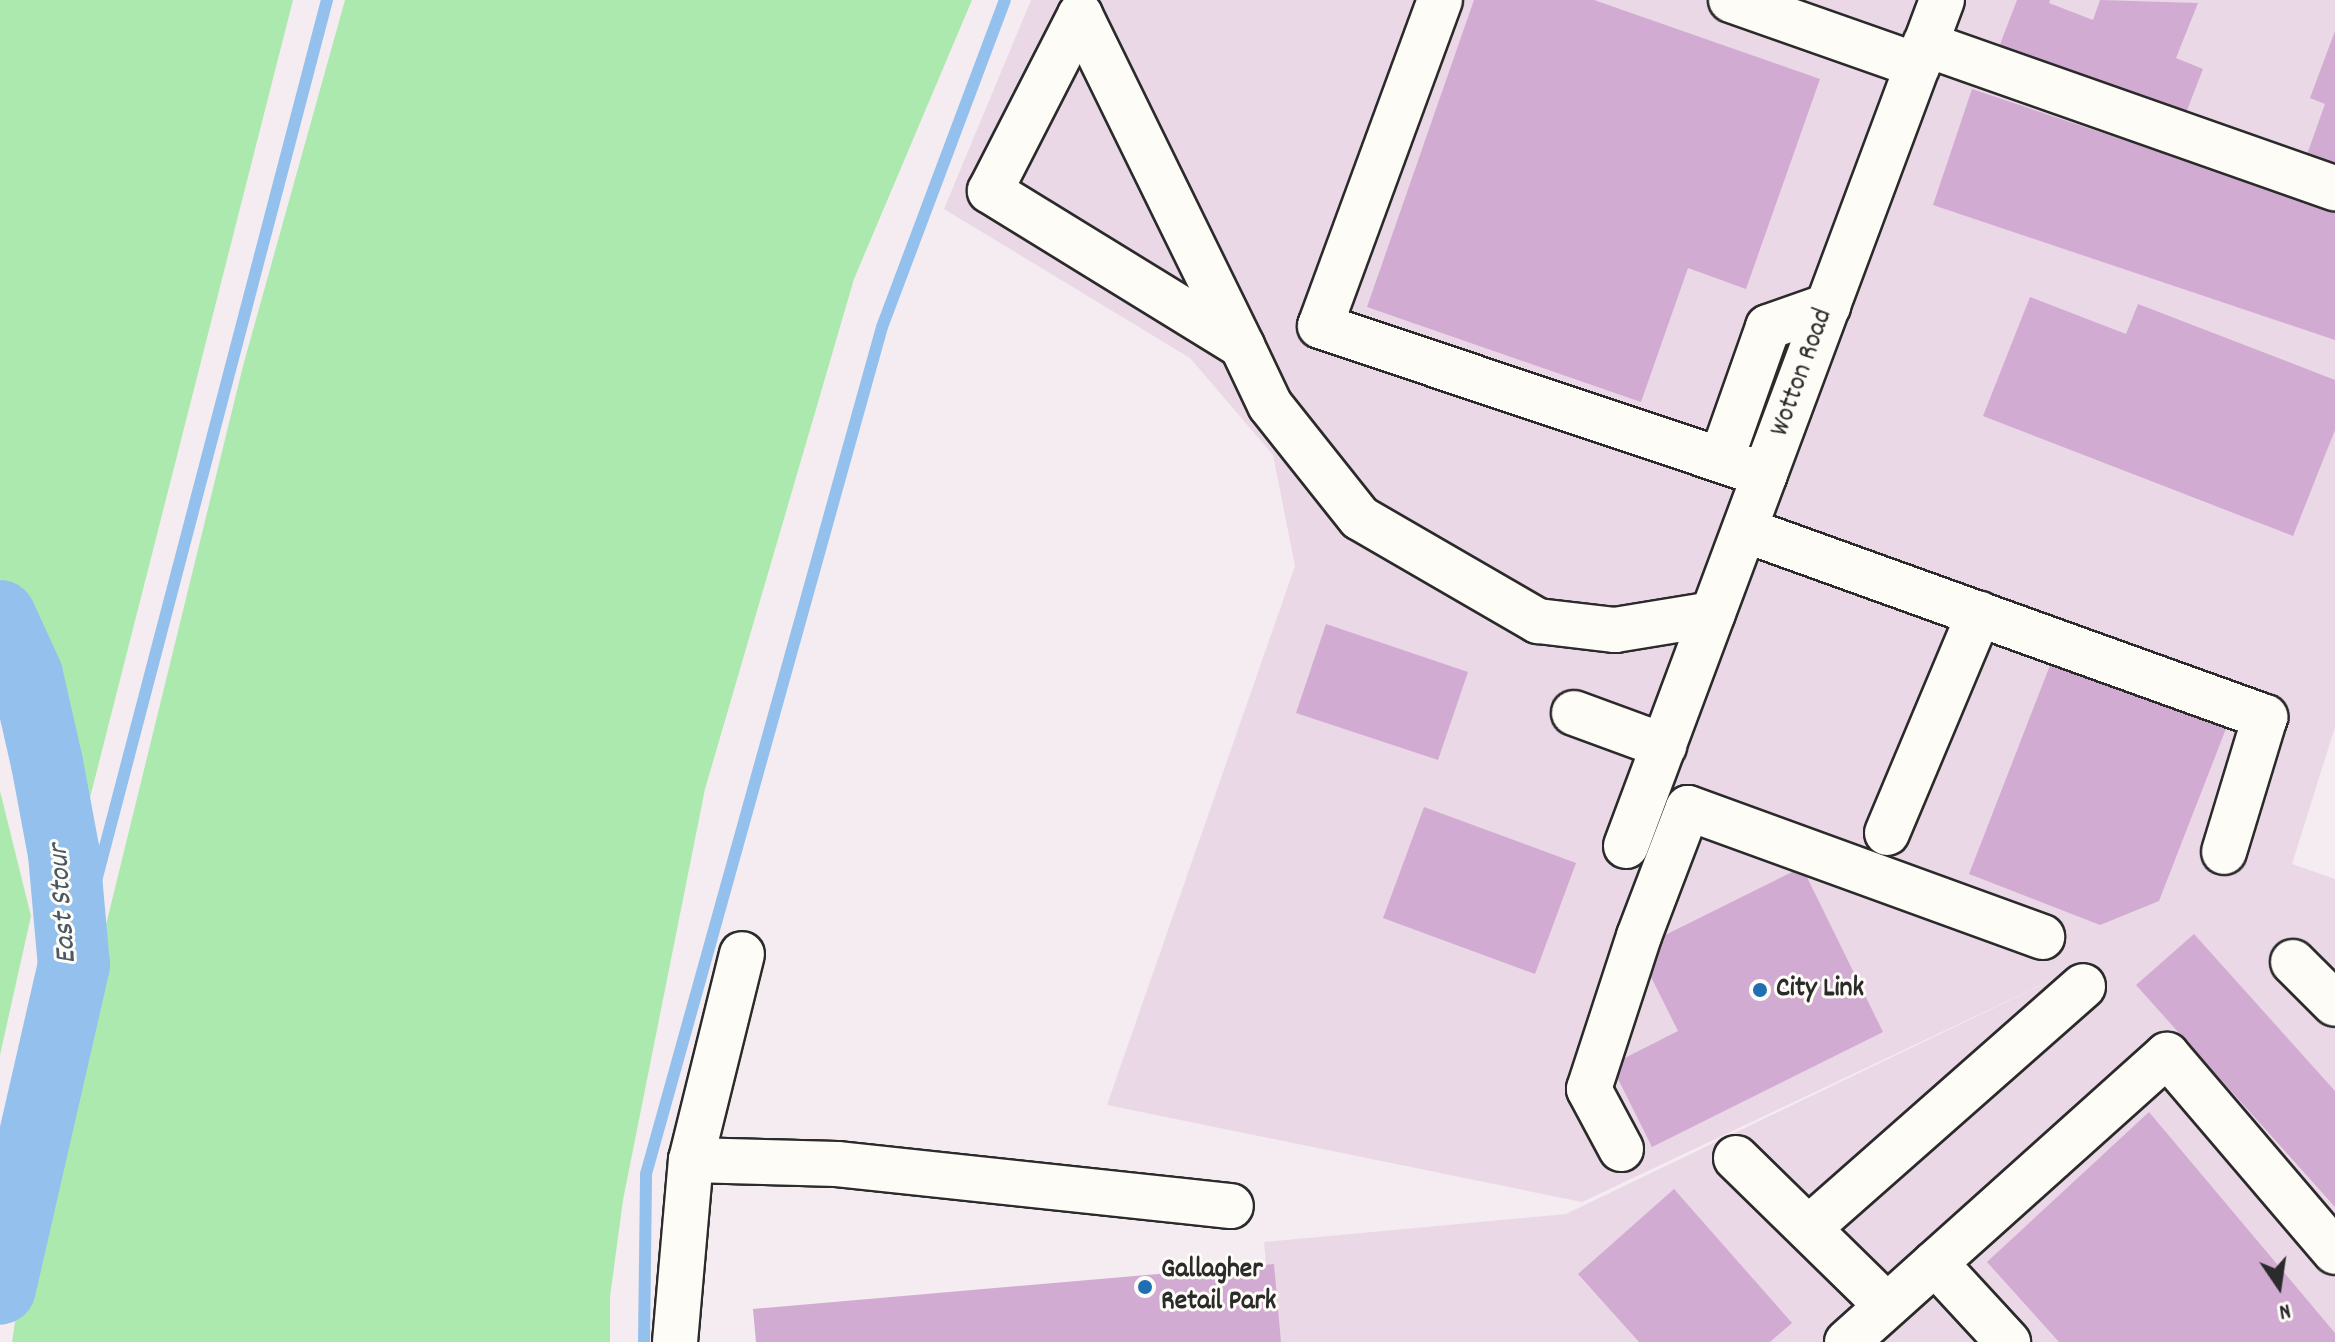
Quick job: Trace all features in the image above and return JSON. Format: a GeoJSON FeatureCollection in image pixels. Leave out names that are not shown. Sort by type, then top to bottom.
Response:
{"type":"FeatureCollection","features":[{"type":"Feature","properties":{"kind":"street"},"geometry":{"type":"LineString","coordinates":[[1440,0],[1320,326],[1765,475]]}},
{"type":"Feature","properties":{"kind":"street"},"geometry":{"type":"LineString","coordinates":[[1731,0],[1921,55],[2335,188]]}},
{"type":"Feature","properties":{"kind":"street","name":"Wotton Road"},"geometry":{"type":"LineString","coordinates":[[1626,846],[1942,0]]}},
{"type":"Feature","properties":{"kind":"street"},"geometry":{"type":"LineString","coordinates":[[1242,346],[990,191],[1080,15],[1242,346],[1270,405],[1360,518],[1538,621],[1615,630],[1713,614]]}},
{"type":"Feature","properties":{"kind":"street"},"geometry":{"type":"LineString","coordinates":[[1721,460],[1768,327],[1828,306]]}},
{"type":"Feature","properties":{"kind":"street"},"geometry":{"type":"LineString","coordinates":[[1745,530],[2265,717],[2224,852]]}},
{"type":"Feature","properties":{"kind":"street"},"geometry":{"type":"LineString","coordinates":[[1887,833],[1979,614]]}},
{"type":"Feature","properties":{"kind":"street"},"geometry":{"type":"LineString","coordinates":[[1574,713],[1664,746]]}},
{"type":"Feature","properties":{"kind":"street"},"geometry":{"type":"LineString","coordinates":[[1647,792],[2042,937]]}},
{"type":"Feature","properties":{"kind":"street"},"geometry":{"type":"LineString","coordinates":[[1621,1149],[1589,1089],[1639,936],[1688,808]]}},
{"type":"Feature","properties":{"kind":"street"},"geometry":{"type":"LineString","coordinates":[[675,1342],[691,1160],[742,954]]}},
{"type":"Feature","properties":{"kind":"street"},"geometry":{"type":"LineString","coordinates":[[2293,962],[2335,1004]]}},
{"type":"Feature","properties":{"kind":"street"},"geometry":{"type":"LineString","coordinates":[[1810,1227],[2083,986]]}},
{"type":"Feature","properties":{"kind":"street"},"geometry":{"type":"LineString","coordinates":[[1847,1342],[2167,1055],[2335,1252]]}},
{"type":"Feature","properties":{"kind":"street"},"geometry":{"type":"LineString","coordinates":[[1736,1158],[1810,1227],[1887,1306]]}},
{"type":"Feature","properties":{"kind":"street"},"geometry":{"type":"LineString","coordinates":[[691,1160],[837,1164],[1231,1206]]}},
{"type":"Feature","properties":{"kind":"street"},"geometry":{"type":"LineString","coordinates":[[1935,1263],[2008,1342]]}},
{"type":"Feature","properties":{"kind":"shaded area"},"geometry":{"type":"Polygon","coordinates":[[[1031,0],[2335,0],[2335,727],[2292,864],[2335,879],[2335,1342],[1273,1342],[1264,1242],[1566,1214],[2073,970],[1582,1202],[1107,1105],[1295,566],[1273,455],[1190,358],[944,209],[1031,0]]]}},
{"type":"Feature","properties":{"kind":"green space"},"geometry":{"type":"Polygon","coordinates":[[[0,0],[293,0],[79,841],[20,615],[0,579],[0,0]]]}},
{"type":"Feature","properties":{"kind":"green space"},"geometry":{"type":"Polygon","coordinates":[[[345,0],[972,0],[854,279],[705,789],[623,1200],[610,1297],[610,1342],[12,1342],[25,1255],[243,366],[345,0]]]}},
{"type":"Feature","properties":{"kind":"green space"},"geometry":{"type":"Polygon","coordinates":[[[0,791],[31,916],[0,1055],[0,791]]]}},
{"type":"Feature","properties":{"kind":"building"},"geometry":{"type":"Polygon","coordinates":[[[1474,0],[1594,0],[1820,79],[1746,289],[1688,268],[1641,402],[1367,307],[1474,0]]]}},
{"type":"Feature","properties":{"kind":"building"},"geometry":{"type":"Polygon","coordinates":[[[2017,0],[2050,0],[2049,3],[2093,20],[2100,0],[2198,3],[2176,58],[2203,69],[2184,118],[1999,47],[2017,0]]]}},
{"type":"Feature","properties":{"kind":"building"},"geometry":{"type":"Polygon","coordinates":[[[2335,31],[2335,170],[2305,160],[2325,104],[2310,98],[2335,31]]]}},
{"type":"Feature","properties":{"kind":"building"},"geometry":{"type":"Polygon","coordinates":[[[1972,89],[2335,211],[2335,340],[1933,205],[1972,89]]]}},
{"type":"Feature","properties":{"kind":"building"},"geometry":{"type":"Polygon","coordinates":[[[2030,297],[2126,334],[2138,304],[2335,380],[2335,430],[2293,536],[1983,416],[2030,297]]]}},
{"type":"Feature","properties":{"kind":"building"},"geometry":{"type":"Polygon","coordinates":[[[1326,624],[1468,672],[1438,760],[1296,713],[1326,624]]]}},
{"type":"Feature","properties":{"kind":"building"},"geometry":{"type":"Polygon","coordinates":[[[2054,655],[2229,721],[2159,901],[2100,925],[1969,874],[2054,655]]]}},
{"type":"Feature","properties":{"kind":"building"},"geometry":{"type":"Polygon","coordinates":[[[1424,807],[1576,863],[1535,974],[1383,918],[1424,807]]]}},
{"type":"Feature","properties":{"kind":"building","name":"City Link"},"geometry":{"type":"Polygon","coordinates":[[[1802,867],[1883,1032],[1652,1147],[1611,1065],[1678,1031],[1637,949],[1802,867]]]}},
{"type":"Feature","properties":{"kind":"building"},"geometry":{"type":"Polygon","coordinates":[[[2194,934],[2335,1091],[2335,1207],[2136,985],[2194,934]]]}},
{"type":"Feature","properties":{"kind":"building"},"geometry":{"type":"Polygon","coordinates":[[[2149,1112],[2335,1333],[2335,1342],[2059,1342],[1987,1262],[2149,1112]]]}},
{"type":"Feature","properties":{"kind":"building"},"geometry":{"type":"Polygon","coordinates":[[[1674,1189],[1792,1323],[1770,1342],[1639,1342],[1578,1274],[1674,1189]]]}},
{"type":"Feature","properties":{"kind":"building","name":"Gallagher Retail Park"},"geometry":{"type":"Polygon","coordinates":[[[1274,1264],[1281,1342],[756,1342],[753,1309],[1274,1264]]]}},
{"type":"Feature","properties":{"kind":"waterway"},"geometry":{"type":"LineString","coordinates":[[74,965],[327,0]]}},
{"type":"Feature","properties":{"kind":"waterway"},"geometry":{"type":"LineString","coordinates":[[644,1342],[646,1174],[882,327],[1005,0]]}},
{"type":"Feature","properties":{"kind":"waterway","name":"East Stour"},"geometry":{"type":"LineString","coordinates":[[0,616],[27,675],[47,763],[64,854],[74,965],[0,1289]]}},
{"type":"Feature","properties":{"kind":"place","name":"City Link"},"geometry":{"type":"Point","coordinates":[1760,990]}},
{"type":"Feature","properties":{"kind":"place","name":"Gallagher Retail Park"},"geometry":{"type":"Point","coordinates":[1145,1287]}}]}
